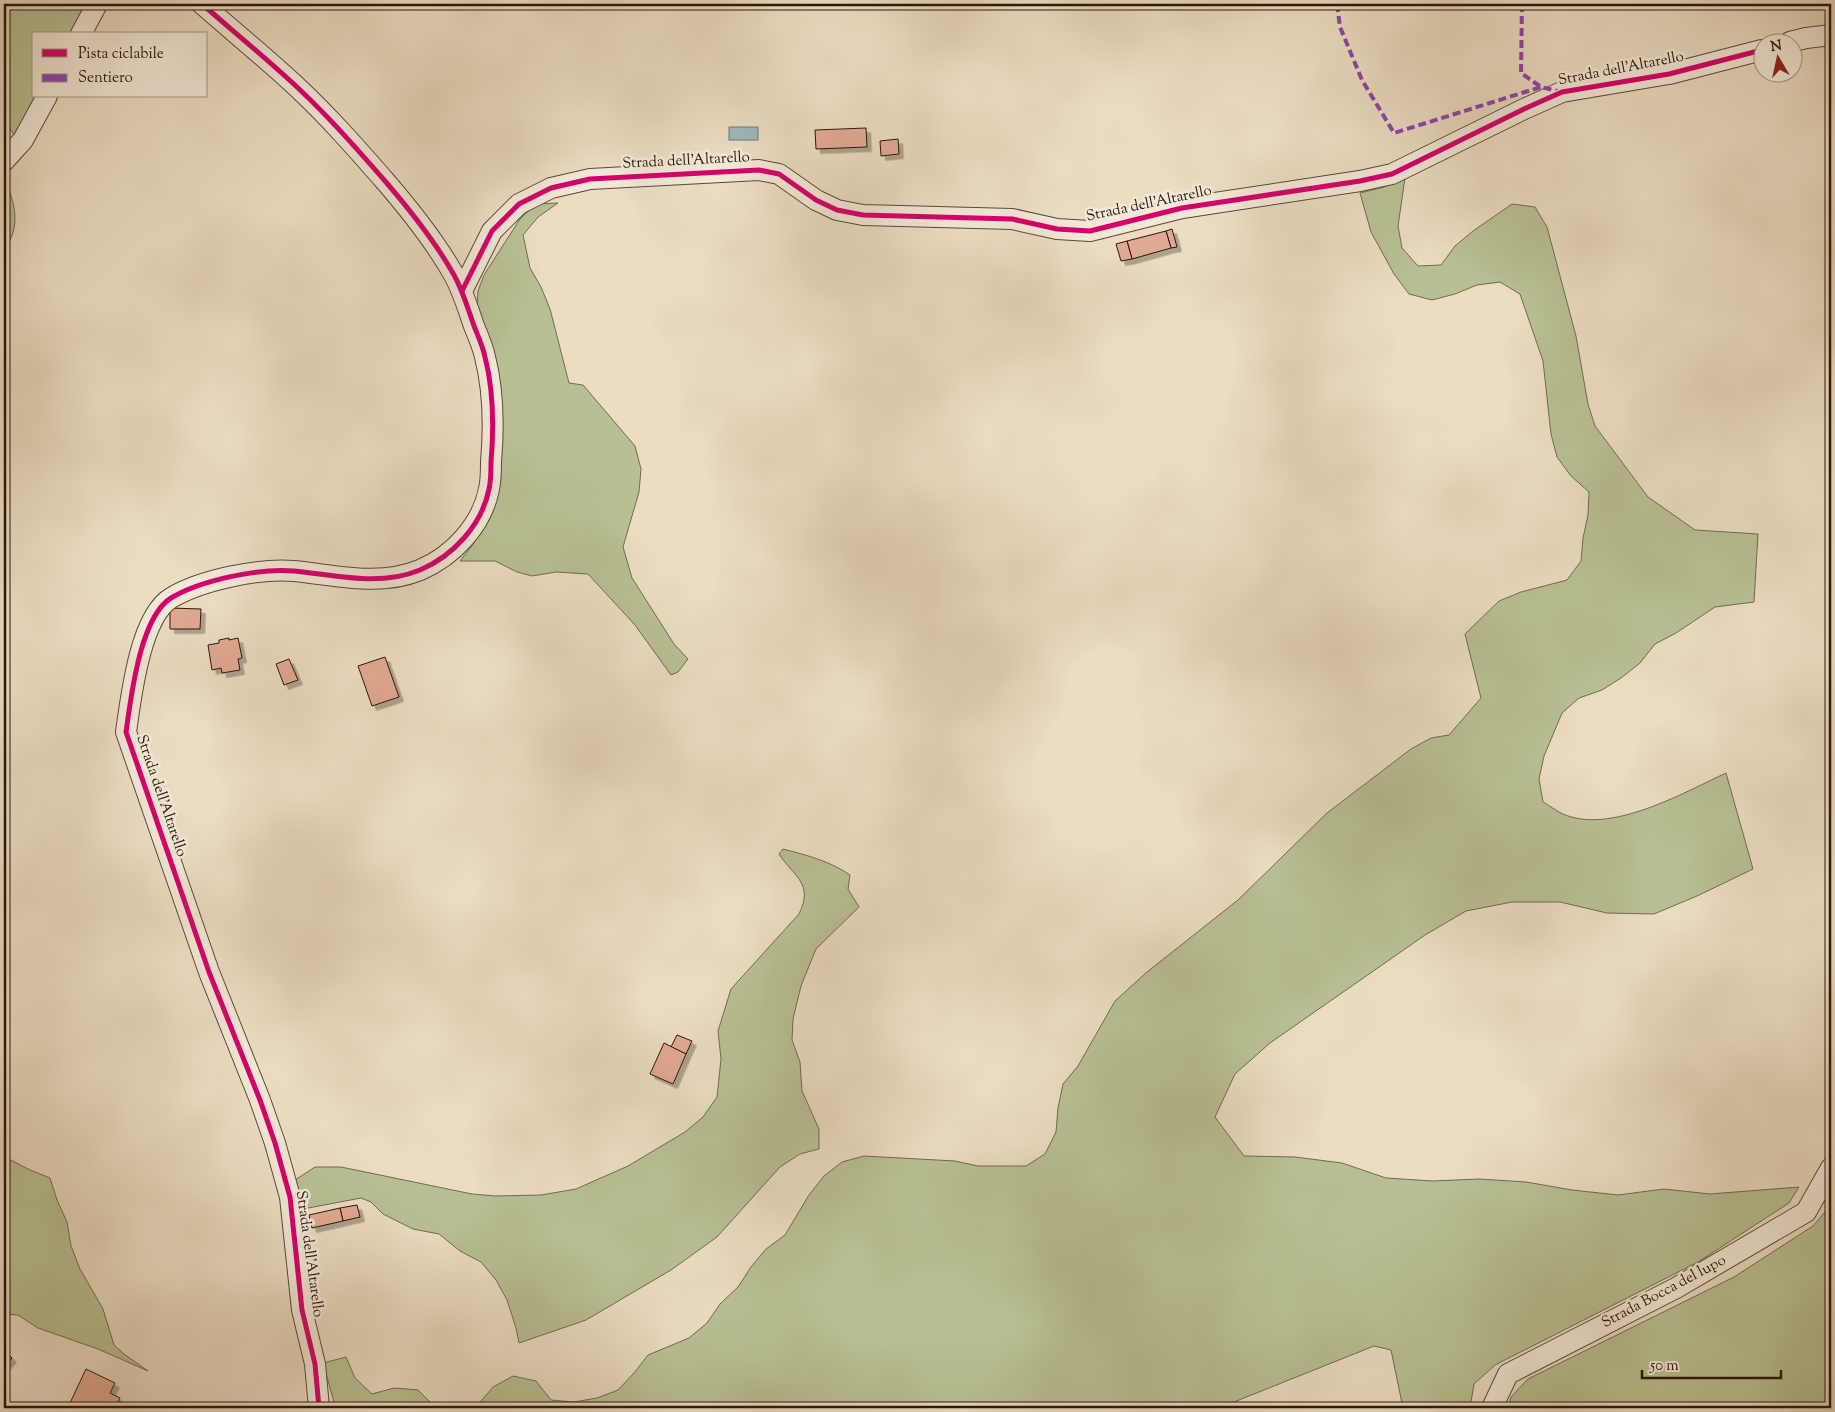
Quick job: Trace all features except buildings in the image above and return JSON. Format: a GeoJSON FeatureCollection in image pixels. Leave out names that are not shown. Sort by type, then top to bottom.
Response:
{"type":"FeatureCollection","features":[{"type":"Feature","properties":{"kind":"street"},"geometry":{"type":"LineString","coordinates":[[81,32],[97,4]]}},
{"type":"Feature","properties":{"kind":"street","name":"Strada dell'Altarello"},"geometry":{"type":"LineString","coordinates":[[202,4],[299,89],[356,147],[413,214],[453,273],[462,291],[485,356],[493,404],[489,491],[475,526],[452,551],[421,570],[390,579],[350,579],[290,571],[246,573],[203,584],[170,599],[158,610],[145,636],[132,692],[126,732],[208,972],[260,1100],[275,1143],[290,1197],[302,1310],[316,1364],[319,1408]]}},
{"type":"Feature","properties":{"kind":"street"},"geometry":{"type":"LineString","coordinates":[[1802,39],[1831,35]]}},
{"type":"Feature","properties":{"kind":"street","name":"Strada dell'Altarello"},"geometry":{"type":"LineString","coordinates":[[462,291],[492,232],[519,204],[551,188],[590,178],[759,170],[779,174],[816,200],[837,210],[863,215],[1012,220],[1057,229],[1090,231],[1182,208],[1360,182],[1392,174],[1524,108],[1562,92],[1669,74],[1752,53]]}},
{"type":"Feature","properties":{"kind":"street"},"geometry":{"type":"LineString","coordinates":[[4,161],[23,140],[46,98]]}},
{"type":"Feature","properties":{"kind":"street","name":"Strada Bocca del lupo"},"geometry":{"type":"LineString","coordinates":[[1492,1408],[1508,1374],[1676,1288],[1806,1212],[1831,1168]]}},
{"type":"Feature","properties":{"kind":"green space"},"geometry":{"type":"Polygon","coordinates":[[[4,4],[88,4],[73,32],[32,32],[32,98],[35,98],[14,135],[4,119],[4,4]]]}},
{"type":"Feature","properties":{"kind":"green space"},"geometry":{"type":"Polygon","coordinates":[[[1405,178],[1398,226],[1402,248],[1418,266],[1441,265],[1455,246],[1512,204],[1535,207],[1547,227],[1576,336],[1588,404],[1595,426],[1648,497],[1695,530],[1758,534],[1754,602],[1715,607],[1676,633],[1655,644],[1640,663],[1621,678],[1602,690],[1579,698],[1562,713],[1544,756],[1539,779],[1543,802],[1563,814],[1582,819],[1624,816],[1668,800],[1726,773],[1753,869],[1654,914],[1607,913],[1560,902],[1512,902],[1466,911],[1425,935],[1270,1043],[1235,1074],[1215,1117],[1244,1156],[1295,1157],[1342,1163],[1386,1178],[1433,1181],[1479,1179],[1526,1182],[1618,1195],[1664,1189],[1710,1194],[1799,1187],[1789,1203],[1698,1262],[1495,1365],[1474,1384],[1470,1408],[1403,1408],[1391,1350],[1374,1346],[1219,1408],[472,1408],[477,1406],[493,1387],[513,1376],[536,1381],[551,1400],[574,1402],[597,1398],[618,1390],[648,1355],[689,1338],[707,1323],[720,1304],[738,1287],[766,1249],[785,1235],[809,1195],[824,1176],[842,1162],[864,1156],[955,1161],[978,1166],[1026,1166],[1045,1154],[1056,1132],[1063,1084],[1078,1066],[1115,1001],[1147,972],[1238,900],[1327,813],[1411,749],[1431,738],[1449,735],[1481,698],[1465,634],[1499,601],[1521,592],[1567,580],[1581,561],[1588,515],[1589,492],[1571,476],[1557,457],[1551,434],[1543,361],[1520,294],[1500,282],[1477,285],[1455,294],[1432,300],[1409,294],[1394,274],[1371,232],[1360,193],[1384,187],[1405,178]]]}},
{"type":"Feature","properties":{"kind":"green space"},"geometry":{"type":"Polygon","coordinates":[[[4,180],[14,206],[15,224],[13,233],[4,250],[4,180]]]}},
{"type":"Feature","properties":{"kind":"green space"},"geometry":{"type":"Polygon","coordinates":[[[558,203],[538,217],[523,235],[530,268],[541,287],[550,309],[569,383],[583,385],[635,446],[641,469],[639,492],[623,547],[632,578],[674,644],[688,659],[678,672],[671,675],[635,625],[588,574],[556,572],[532,576],[517,572],[495,561],[460,561],[474,543],[491,510],[477,307],[478,291],[484,275],[520,219],[536,204],[558,203]]]}},
{"type":"Feature","properties":{"kind":"green space"},"geometry":{"type":"Polygon","coordinates":[[[783,849],[826,862],[850,875],[848,889],[859,907],[816,949],[801,986],[793,1019],[792,1040],[800,1062],[802,1091],[819,1129],[819,1149],[800,1154],[780,1167],[717,1237],[671,1270],[586,1320],[519,1343],[507,1300],[496,1280],[481,1262],[460,1251],[439,1234],[413,1229],[383,1214],[371,1202],[361,1198],[303,1209],[295,1180],[315,1167],[341,1167],[472,1194],[495,1196],[541,1195],[576,1189],[628,1166],[685,1132],[703,1117],[717,1097],[721,1059],[718,1031],[731,989],[799,914],[803,903],[803,887],[779,854],[783,849]]]}},
{"type":"Feature","properties":{"kind":"green space"},"geometry":{"type":"Polygon","coordinates":[[[4,1150],[7,1158],[50,1178],[67,1222],[71,1246],[80,1269],[103,1309],[114,1345],[148,1371],[98,1349],[38,1328],[18,1315],[4,1314],[4,1150]]]}},
{"type":"Feature","properties":{"kind":"green space"},"geometry":{"type":"Polygon","coordinates":[[[1831,1205],[1831,1408],[1508,1408],[1511,1397],[1528,1379],[1734,1277],[1813,1226],[1831,1205]]]}},
{"type":"Feature","properties":{"kind":"green space"},"geometry":{"type":"Polygon","coordinates":[[[346,1357],[355,1378],[372,1394],[394,1388],[418,1390],[436,1408],[338,1408],[334,1402],[323,1363],[346,1357]]]}},
{"type":"Feature","properties":{"kind":"water"},"geometry":{"type":"Polygon","coordinates":[[[729,127],[758,127],[758,140],[729,140],[729,127]]]}},
{"type":"Feature","properties":{"kind":"marked path"},"geometry":{"type":"LineString","coordinates":[[1337,4],[1340,27],[1362,80],[1394,133],[1541,87]]}},
{"type":"Feature","properties":{"kind":"marked path"},"geometry":{"type":"LineString","coordinates":[[1522,4],[1521,73],[1541,87],[1562,92]]}},
{"type":"Feature","properties":{"kind":"cycle path"},"geometry":{"type":"LineString","coordinates":[[202,4],[321,110],[385,181],[422,226],[447,262],[463,294],[484,353],[492,396],[493,436],[489,489],[480,515],[473,527],[444,556],[420,570],[389,578],[373,579],[294,571],[264,571],[248,573],[198,586],[171,598],[160,608],[144,640],[134,679],[126,732],[209,972],[260,1100],[275,1143],[290,1197],[302,1310],[315,1364],[319,1408]]}},
{"type":"Feature","properties":{"kind":"cycle path"},"geometry":{"type":"LineString","coordinates":[[462,291],[492,231],[519,204],[551,188],[590,179],[759,170],[779,174],[816,200],[837,210],[863,215],[1012,219],[1057,229],[1090,231],[1182,208],[1360,181],[1392,174],[1562,92],[1669,74],[1752,53]]}}]}
